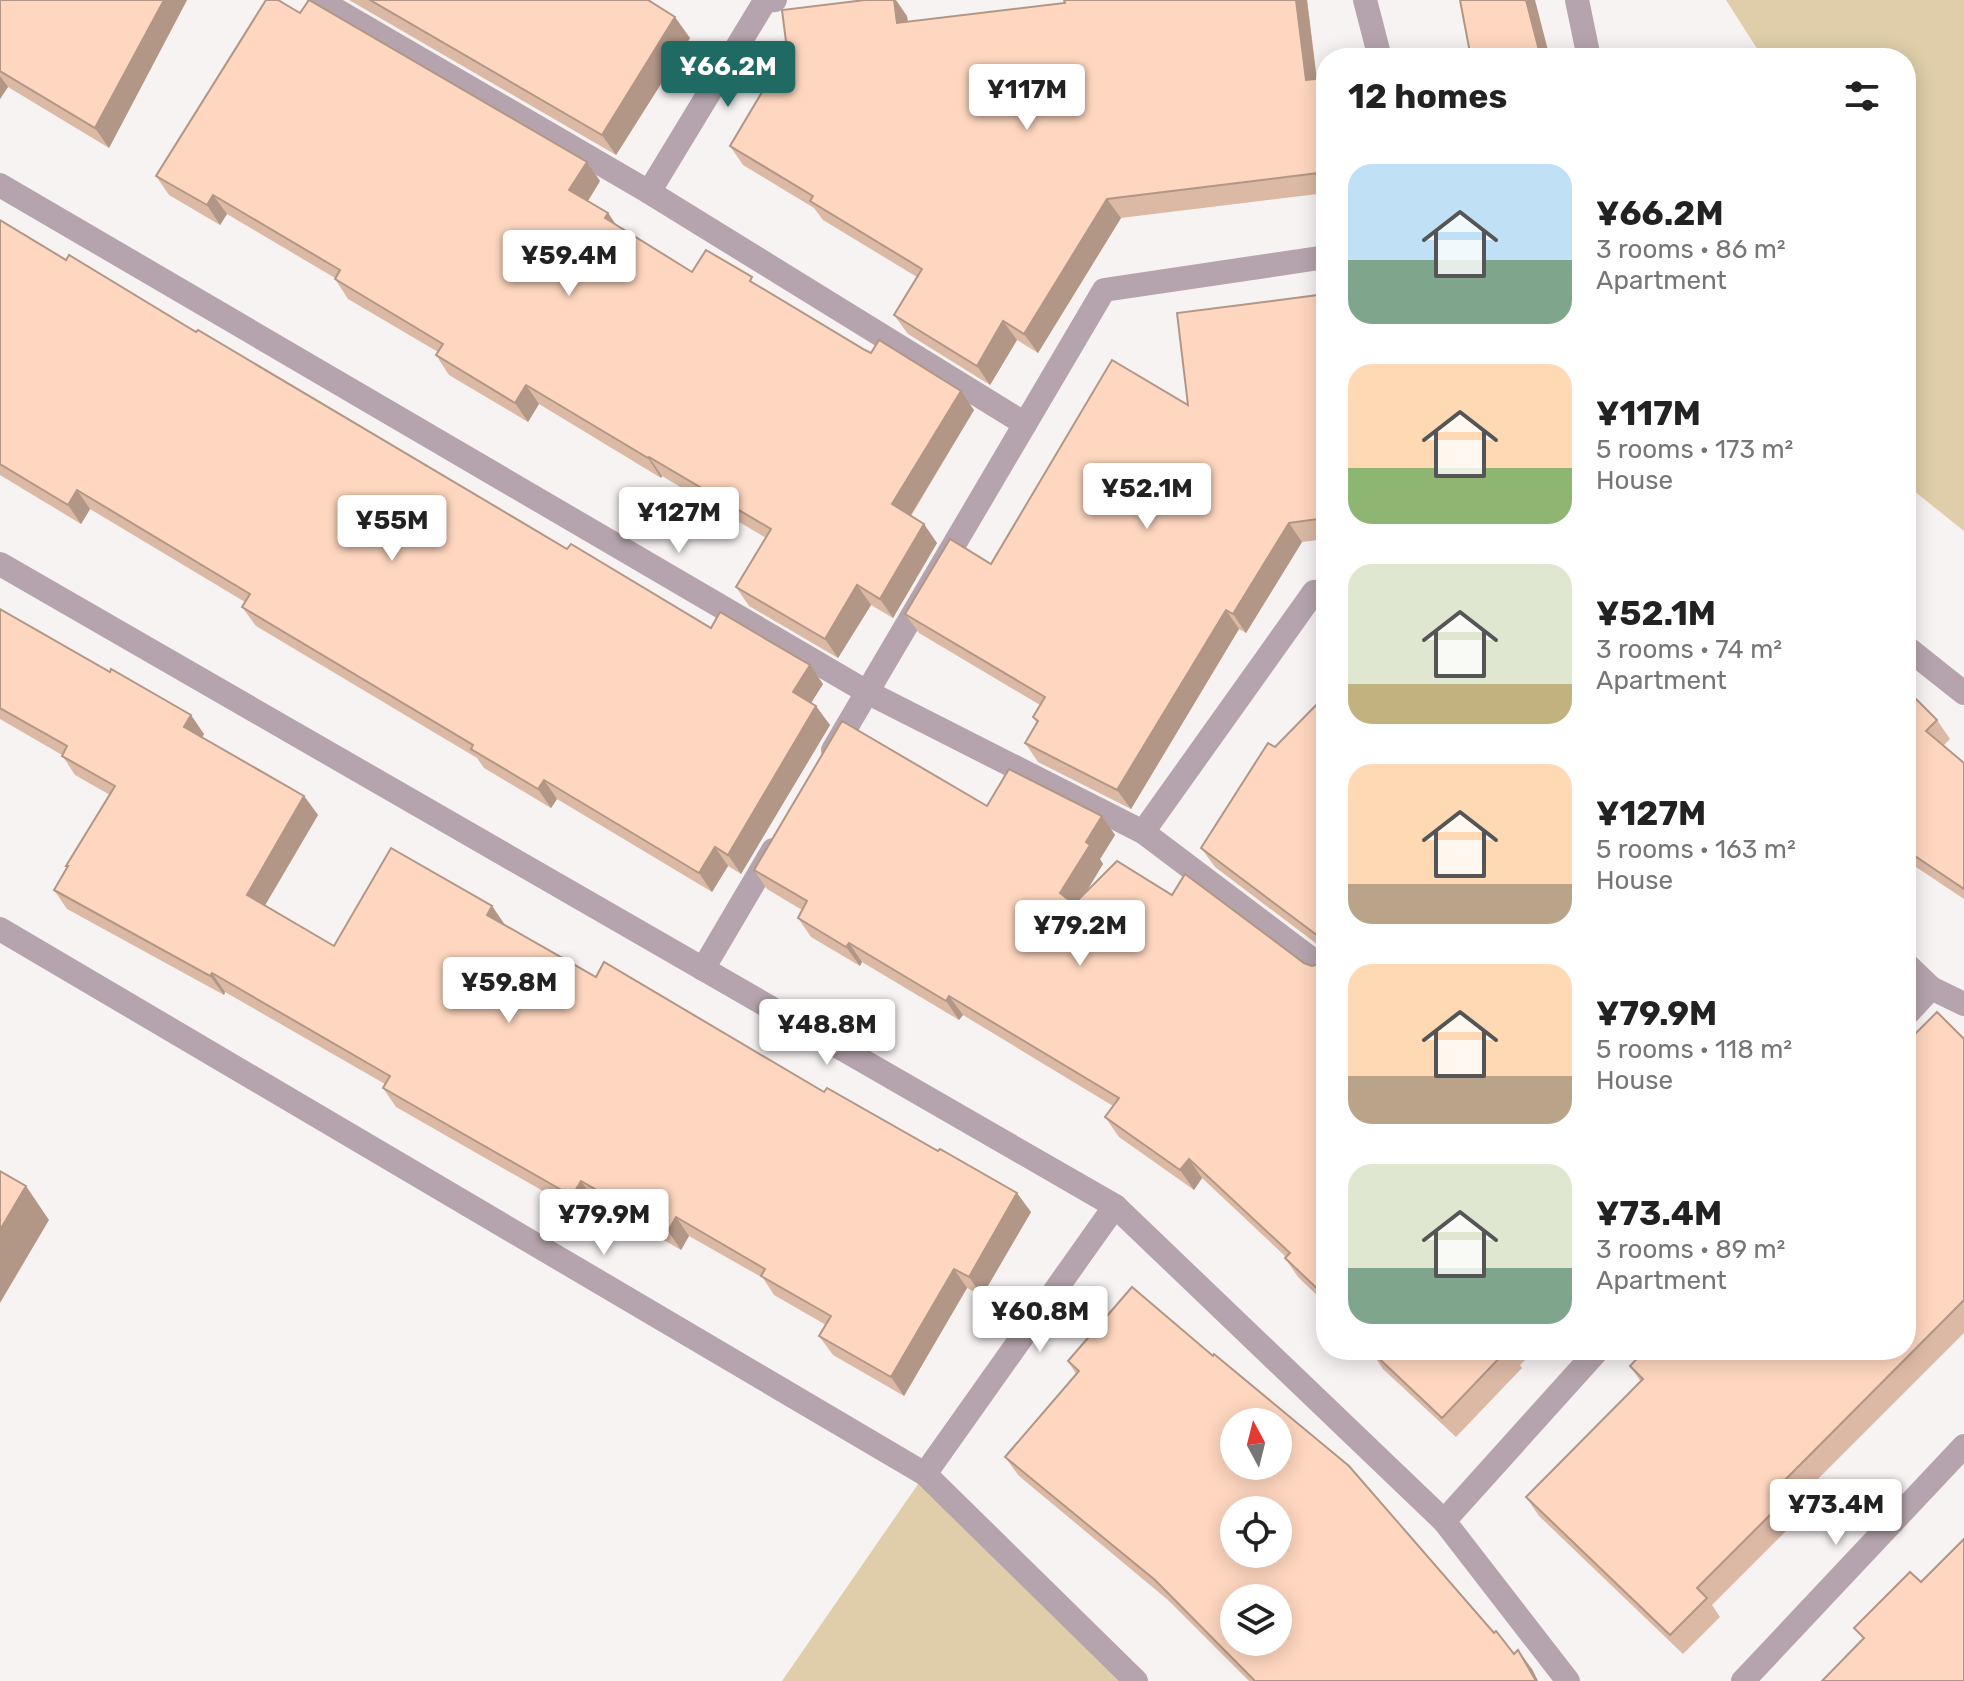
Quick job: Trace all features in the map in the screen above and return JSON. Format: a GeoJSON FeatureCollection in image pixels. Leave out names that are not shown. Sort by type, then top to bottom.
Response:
{"type":"FeatureCollection","features":[{"type":"Feature","properties":{"kind":"street"},"geometry":{"type":"LineString","coordinates":[[319,0],[649,192],[1025,424]]}},
{"type":"Feature","properties":{"kind":"street"},"geometry":{"type":"LineString","coordinates":[[649,192],[765,1],[775,0]]}},
{"type":"Feature","properties":{"kind":"street"},"geometry":{"type":"LineString","coordinates":[[1365,0],[1377,48]]}},
{"type":"Feature","properties":{"kind":"street"},"geometry":{"type":"LineString","coordinates":[[1577,0],[1587,48]]}},
{"type":"Feature","properties":{"kind":"street"},"geometry":{"type":"LineString","coordinates":[[0,185],[867,692],[1143,832],[1316,962]]}},
{"type":"Feature","properties":{"kind":"street"},"geometry":{"type":"LineString","coordinates":[[820,771],[1104,290],[1316,258]]}},
{"type":"Feature","properties":{"kind":"street"},"geometry":{"type":"LineString","coordinates":[[0,564],[1115,1206],[1444,1521],[1568,1681]]}},
{"type":"Feature","properties":{"kind":"street"},"geometry":{"type":"LineString","coordinates":[[1143,832],[1316,592]]}},
{"type":"Feature","properties":{"kind":"street"},"geometry":{"type":"LineString","coordinates":[[1916,655],[1964,693]]}},
{"type":"Feature","properties":{"kind":"street"},"geometry":{"type":"LineString","coordinates":[[703,969],[781,837]]}},
{"type":"Feature","properties":{"kind":"street"},"geometry":{"type":"LineString","coordinates":[[0,929],[925,1474],[1136,1681]]}},
{"type":"Feature","properties":{"kind":"street"},"geometry":{"type":"LineString","coordinates":[[1916,974],[1931,988],[1964,1004]]}},
{"type":"Feature","properties":{"kind":"street"},"geometry":{"type":"LineString","coordinates":[[1916,1004],[1931,988]]}},
{"type":"Feature","properties":{"kind":"street"},"geometry":{"type":"LineString","coordinates":[[925,1474],[1115,1206]]}},
{"type":"Feature","properties":{"kind":"street"},"geometry":{"type":"LineString","coordinates":[[1444,1521],[1589,1360]]}},
{"type":"Feature","properties":{"kind":"street"},"geometry":{"type":"LineString","coordinates":[[1743,1681],[1964,1446]]}},
{"type":"Feature","properties":{"kind":"shaded area"},"geometry":{"type":"Polygon","coordinates":[[[1726,0],[1964,0],[1964,531],[1916,493],[1916,48],[1757,48],[1726,0]]]}},
{"type":"Feature","properties":{"kind":"shaded area"},"geometry":{"type":"Polygon","coordinates":[[[925,1474],[1136,1681],[782,1681],[925,1474]]]}},
{"type":"Feature","properties":{"kind":"building"},"geometry":{"type":"Polygon","coordinates":[[[0,0],[164,0],[95,128],[0,71],[0,0]]]}},
{"type":"Feature","properties":{"kind":"building"},"geometry":{"type":"Polygon","coordinates":[[[266,0],[278,0],[300,13],[309,0],[587,162],[569,190],[608,213],[605,218],[692,272],[706,250],[752,277],[750,281],[865,350],[871,353],[879,340],[961,391],[892,504],[924,524],[880,599],[857,585],[825,639],[736,587],[771,529],[526,385],[515,403],[436,355],[443,344],[335,279],[340,270],[213,195],[207,205],[156,176],[266,0]]]}},
{"type":"Feature","properties":{"kind":"building"},"geometry":{"type":"Polygon","coordinates":[[[370,0],[648,0],[675,17],[602,135],[370,0]]]}},
{"type":"Feature","properties":{"kind":"building"},"geometry":{"type":"Polygon","coordinates":[[[865,0],[894,0],[897,23],[1065,3],[1064,0],[1296,0],[1306,80],[1316,79],[1316,173],[1107,199],[1024,334],[1003,321],[977,366],[894,315],[922,269],[810,201],[813,196],[730,146],[771,77],[792,89],[782,10],[865,0]]]}},
{"type":"Feature","properties":{"kind":"building"},"geometry":{"type":"Polygon","coordinates":[[[1460,0],[1526,0],[1538,48],[1469,48],[1460,0]]]}},
{"type":"Feature","properties":{"kind":"building"},"geometry":{"type":"Polygon","coordinates":[[[0,220],[66,260],[69,255],[567,549],[571,544],[711,628],[720,612],[810,665],[793,692],[816,706],[728,855],[715,847],[699,873],[544,780],[538,789],[471,749],[473,745],[242,607],[250,594],[77,490],[68,505],[0,464],[0,220]]]}},
{"type":"Feature","properties":{"kind":"building"},"geometry":{"type":"Polygon","coordinates":[[[1316,295],[1316,519],[1289,523],[1233,614],[1226,610],[1117,790],[1025,743],[1038,721],[1033,717],[1045,697],[905,614],[950,539],[991,564],[1112,360],[1188,405],[1177,313],[1316,295]]]}},
{"type":"Feature","properties":{"kind":"building"},"geometry":{"type":"Polygon","coordinates":[[[0,609],[191,715],[184,727],[304,796],[247,895],[334,946],[391,848],[492,906],[487,915],[596,977],[604,962],[824,1092],[827,1088],[1017,1193],[969,1277],[954,1269],[891,1377],[819,1336],[831,1316],[761,1276],[765,1269],[676,1217],[668,1231],[581,1181],[572,1196],[383,1088],[390,1076],[212,973],[210,976],[54,890],[115,786],[62,756],[67,746],[0,708],[0,609]]]}},
{"type":"Feature","properties":{"kind":"building"},"geometry":{"type":"Polygon","coordinates":[[[1916,699],[1937,720],[1926,731],[1964,763],[1964,889],[1916,857],[1916,699]]]}},
{"type":"Feature","properties":{"kind":"building"},"geometry":{"type":"Polygon","coordinates":[[[1316,705],[1316,934],[1201,848],[1268,743],[1275,747],[1316,705]]]}},
{"type":"Feature","properties":{"kind":"building"},"geometry":{"type":"Polygon","coordinates":[[[842,721],[987,806],[1009,769],[1102,816],[1086,842],[1090,845],[1060,893],[1074,904],[1117,861],[1172,895],[1185,874],[1304,963],[1316,965],[1316,1287],[1285,1258],[1290,1253],[1189,1159],[1180,1170],[1105,1117],[1119,1098],[949,996],[946,1001],[849,943],[846,947],[798,918],[807,901],[754,870],[842,721]]]}},
{"type":"Feature","properties":{"kind":"building"},"geometry":{"type":"Polygon","coordinates":[[[1937,1012],[1964,1039],[1964,1300],[1916,1348],[1916,1033],[1937,1012]]]}},
{"type":"Feature","properties":{"kind":"building"},"geometry":{"type":"Polygon","coordinates":[[[0,1171],[26,1186],[0,1230],[0,1171]]]}},
{"type":"Feature","properties":{"kind":"building"},"geometry":{"type":"Polygon","coordinates":[[[1132,1287],[1279,1408],[1220,1408],[1220,1480],[1292,1480],[1292,1419],[1349,1466],[1494,1633],[1496,1631],[1514,1654],[1518,1650],[1536,1681],[1255,1681],[1230,1656],[1292,1656],[1292,1584],[1220,1584],[1220,1646],[1155,1580],[1005,1457],[1079,1371],[1068,1361],[1132,1287]]]}},
{"type":"Feature","properties":{"kind":"building"},"geometry":{"type":"Polygon","coordinates":[[[1381,1360],[1497,1360],[1442,1418],[1381,1360]]]}},
{"type":"Feature","properties":{"kind":"building"},"geometry":{"type":"Polygon","coordinates":[[[1636,1360],[1904,1360],[1775,1490],[1785,1500],[1697,1588],[1707,1598],[1670,1635],[1526,1497],[1643,1379],[1630,1366],[1636,1360]]]}},
{"type":"Feature","properties":{"kind":"building"},"geometry":{"type":"Polygon","coordinates":[[[1964,1539],[1964,1681],[1822,1681],[1864,1638],[1854,1628],[1910,1572],[1921,1582],[1964,1539]]]}}]}
